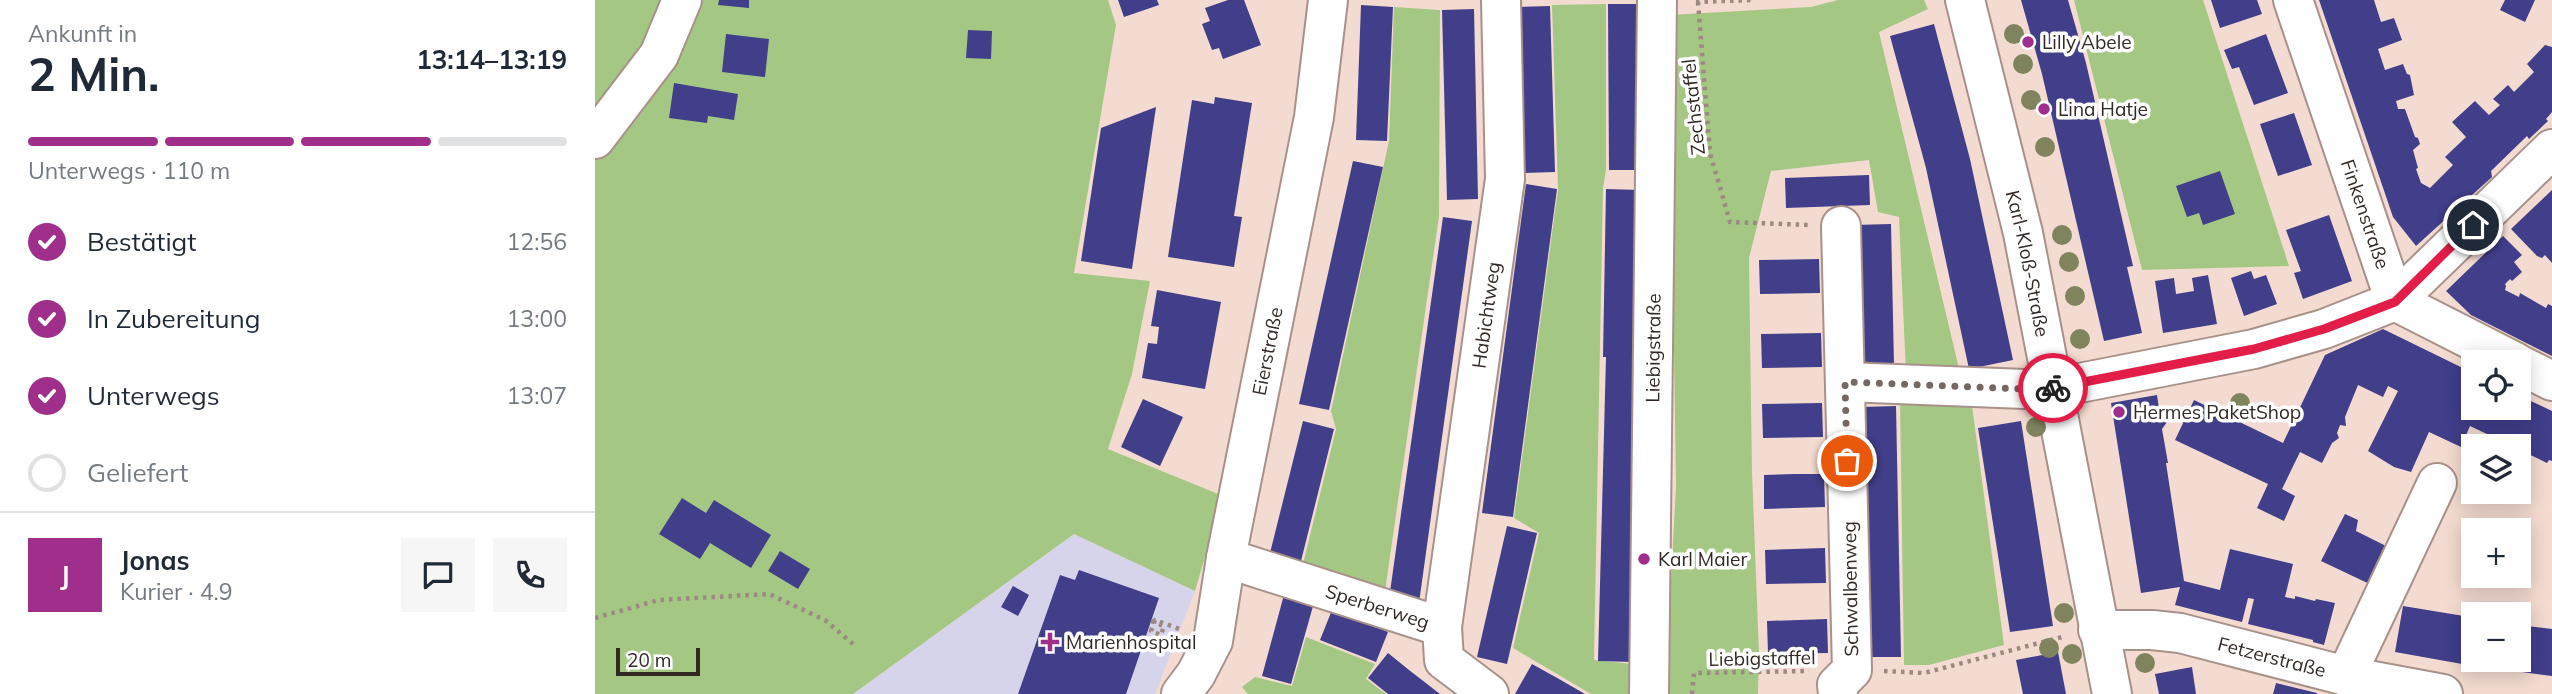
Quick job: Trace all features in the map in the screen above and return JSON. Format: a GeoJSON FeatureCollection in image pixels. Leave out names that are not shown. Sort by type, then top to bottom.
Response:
{"type":"FeatureCollection","features":[{"type":"Feature","properties":{"kind":"street"},"geometry":{"type":"LineString","coordinates":[[595,139],[659,55],[682,0]]}},
{"type":"Feature","properties":{"kind":"street","name":"Eierstraße"},"geometry":{"type":"LineString","coordinates":[[1200,687],[1213,641],[1226,558],[1314,117],[1328,0]]}},
{"type":"Feature","properties":{"kind":"street","name":"Habichtweg"},"geometry":{"type":"LineString","coordinates":[[1442,627],[1505,179],[1501,0]]}},
{"type":"Feature","properties":{"kind":"street","name":"Karl-Kloß-Straße"},"geometry":{"type":"LineString","coordinates":[[1965,0],[2023,233],[2112,694]]}},
{"type":"Feature","properties":{"kind":"street","name":"Finkenstraße"},"geometry":{"type":"LineString","coordinates":[[2293,0],[2395,302]]}},
{"type":"Feature","properties":{"kind":"street","name":"Liebigstraße"},"geometry":{"type":"LineString","coordinates":[[1649,694],[1657,2]]}},
{"type":"Feature","properties":{"kind":"street"},"geometry":{"type":"LineString","coordinates":[[1845,382],[2025,389],[2054,387],[2254,349],[2324,329],[2395,302],[2552,149]]}},
{"type":"Feature","properties":{"kind":"street","name":"Schwalbenweg"},"geometry":{"type":"LineString","coordinates":[[1841,226],[1845,382],[1845,682]]}},
{"type":"Feature","properties":{"kind":"street"},"geometry":{"type":"LineString","coordinates":[[2395,302],[2491,350]]}},
{"type":"Feature","properties":{"kind":"street"},"geometry":{"type":"LineString","coordinates":[[2531,370],[2552,381]]}},
{"type":"Feature","properties":{"kind":"street"},"geometry":{"type":"LineString","coordinates":[[2346,676],[2437,483]]}},
{"type":"Feature","properties":{"kind":"street","name":"Sperberweg"},"geometry":{"type":"LineString","coordinates":[[1226,558],[1442,627],[1444,660],[1489,694]]}},
{"type":"Feature","properties":{"kind":"street","name":"Fetzerstraße"},"geometry":{"type":"LineString","coordinates":[[2098,629],[2180,633],[2346,676],[2444,694]]}},
{"type":"Feature","properties":{"kind":"path"},"geometry":{"type":"LineString","coordinates":[[1657,2],[1753,0]]}},
{"type":"Feature","properties":{"kind":"path","name":"Zechstaffel"},"geometry":{"type":"LineString","coordinates":[[1698,2],[1710,153],[1730,222],[1841,226]]}},
{"type":"Feature","properties":{"kind":"path"},"geometry":{"type":"LineString","coordinates":[[595,618],[659,600],[769,594],[825,620],[853,644]]}},
{"type":"Feature","properties":{"kind":"path"},"geometry":{"type":"LineString","coordinates":[[1151,621],[1164,626],[1161,635],[1151,631],[1155,620],[1166,624]]}},
{"type":"Feature","properties":{"kind":"path"},"geometry":{"type":"LineString","coordinates":[[1845,682],[1924,673],[2098,629]]}},
{"type":"Feature","properties":{"kind":"path","name":"Liebigstaffel"},"geometry":{"type":"LineString","coordinates":[[1692,694],[1694,673],[1845,682]]}},
{"type":"Feature","properties":{"kind":"shaded area","name":"Marienhospital"},"geometry":{"type":"Polygon","coordinates":[[[1074,534],[1195,591],[1155,694],[853,694],[1074,534]]]}},
{"type":"Feature","properties":{"kind":"green space"},"geometry":{"type":"Polygon","coordinates":[[[595,0],[1108,0],[1116,25],[1074,273],[1150,281],[1132,374],[1108,449],[1223,496],[1195,591],[1074,534],[853,694],[595,694],[595,0]]]}},
{"type":"Feature","properties":{"kind":"green space"},"geometry":{"type":"Polygon","coordinates":[[[1838,0],[1924,0],[1928,9],[1879,32],[1961,377],[1906,374],[1899,217],[1878,212],[1869,160],[1771,171],[1749,258],[1758,694],[1665,694],[1676,486],[1669,15],[1811,7],[1838,0]]]}},
{"type":"Feature","properties":{"kind":"green space"},"geometry":{"type":"Polygon","coordinates":[[[2074,0],[2203,0],[2289,266],[2142,270],[2074,0]]]}},
{"type":"Feature","properties":{"kind":"green space"},"geometry":{"type":"Polygon","coordinates":[[[1606,4],[1606,170],[1603,188],[1594,660],[1642,665],[1639,694],[1591,694],[1513,648],[1539,533],[1514,518],[1558,189],[1552,5],[1606,4]]]}},
{"type":"Feature","properties":{"kind":"green space"},"geometry":{"type":"Polygon","coordinates":[[[1394,7],[1440,10],[1439,216],[1384,598],[1303,564],[1336,429],[1331,411],[1389,141],[1394,7]]]}},
{"type":"Feature","properties":{"kind":"green space"},"geometry":{"type":"Polygon","coordinates":[[[1971,398],[2004,645],[1929,665],[1904,665],[1900,399],[1971,398]]]}},
{"type":"Feature","properties":{"kind":"green space"},"geometry":{"type":"Polygon","coordinates":[[[1306,637],[1375,664],[1366,679],[1386,694],[1248,694],[1242,687],[1255,677],[1292,686],[1306,637]]]}},
{"type":"Feature","properties":{"kind":"building"},"geometry":{"type":"Polygon","coordinates":[[[719,0],[749,0],[749,8],[718,5],[719,0]]]}},
{"type":"Feature","properties":{"kind":"building"},"geometry":{"type":"Polygon","coordinates":[[[1118,0],[1157,0],[1159,5],[1124,17],[1118,0]]]}},
{"type":"Feature","properties":{"kind":"building"},"geometry":{"type":"Polygon","coordinates":[[[1228,0],[1244,0],[1261,45],[1223,59],[1219,48],[1212,50],[1202,24],[1210,21],[1205,8],[1228,0]]]}},
{"type":"Feature","properties":{"kind":"building"},"geometry":{"type":"Polygon","coordinates":[[[2021,0],[2068,0],[2086,63],[2133,266],[2127,267],[2142,333],[2104,341],[2042,74],[2021,0]]]}},
{"type":"Feature","properties":{"kind":"building"},"geometry":{"type":"Polygon","coordinates":[[[2211,0],[2257,0],[2262,14],[2220,28],[2211,0]]]}},
{"type":"Feature","properties":{"kind":"building"},"geometry":{"type":"Polygon","coordinates":[[[2319,0],[2374,0],[2381,22],[2394,18],[2402,40],[2378,49],[2385,70],[2403,64],[2410,75],[2414,95],[2396,101],[2398,109],[2405,109],[2415,137],[2418,138],[2420,144],[2413,150],[2418,168],[2416,169],[2421,183],[2430,188],[2453,165],[2445,157],[2466,137],[2452,122],[2475,101],[2489,115],[2500,105],[2493,99],[2508,85],[2514,92],[2534,72],[2527,64],[2545,45],[2552,47],[2552,112],[2546,119],[2548,121],[2529,139],[2527,136],[2491,171],[2492,177],[2416,246],[2393,217],[2319,0]]]}},
{"type":"Feature","properties":{"kind":"building"},"geometry":{"type":"Polygon","coordinates":[[[2505,0],[2535,0],[2525,22],[2500,10],[2505,0]]]}},
{"type":"Feature","properties":{"kind":"building"},"geometry":{"type":"Polygon","coordinates":[[[1608,4],[1639,4],[1640,170],[1609,170],[1608,4]]]}},
{"type":"Feature","properties":{"kind":"building"},"geometry":{"type":"Polygon","coordinates":[[[1361,5],[1393,7],[1387,141],[1356,140],[1361,5]]]}},
{"type":"Feature","properties":{"kind":"building"},"geometry":{"type":"Polygon","coordinates":[[[1550,6],[1555,172],[1520,173],[1515,7],[1550,6]]]}},
{"type":"Feature","properties":{"kind":"building"},"geometry":{"type":"Polygon","coordinates":[[[1474,9],[1478,199],[1447,200],[1442,10],[1474,9]]]}},
{"type":"Feature","properties":{"kind":"building"},"geometry":{"type":"Polygon","coordinates":[[[1934,24],[1970,159],[2013,360],[1969,369],[1926,168],[1890,36],[1934,24]]]}},
{"type":"Feature","properties":{"kind":"building"},"geometry":{"type":"Polygon","coordinates":[[[968,30],[992,31],[991,59],[966,58],[968,30]]]}},
{"type":"Feature","properties":{"kind":"building"},"geometry":{"type":"Polygon","coordinates":[[[726,34],[769,39],[765,77],[722,72],[726,34]]]}},
{"type":"Feature","properties":{"kind":"building"},"geometry":{"type":"Polygon","coordinates":[[[2266,34],[2288,93],[2254,105],[2239,67],[2232,69],[2224,50],[2266,34]]]}},
{"type":"Feature","properties":{"kind":"building"},"geometry":{"type":"Polygon","coordinates":[[[674,83],[738,94],[734,120],[708,116],[707,123],[669,118],[674,83]]]}},
{"type":"Feature","properties":{"kind":"building"},"geometry":{"type":"Polygon","coordinates":[[[1215,97],[1252,103],[1234,216],[1242,217],[1234,267],[1168,257],[1192,100],[1214,104],[1215,97]]]}},
{"type":"Feature","properties":{"kind":"building"},"geometry":{"type":"Polygon","coordinates":[[[1156,107],[1132,269],[1081,261],[1101,128],[1156,107]]]}},
{"type":"Feature","properties":{"kind":"building"},"geometry":{"type":"Polygon","coordinates":[[[2294,113],[2312,165],[2278,176],[2260,124],[2294,113]]]}},
{"type":"Feature","properties":{"kind":"building"},"geometry":{"type":"Polygon","coordinates":[[[1353,161],[1383,167],[1329,410],[1299,404],[1353,161]]]}},
{"type":"Feature","properties":{"kind":"building"},"geometry":{"type":"Polygon","coordinates":[[[2220,171],[2235,214],[2203,225],[2199,213],[2187,217],[2176,186],[2220,171]]]}},
{"type":"Feature","properties":{"kind":"building"},"geometry":{"type":"Polygon","coordinates":[[[1869,175],[1870,205],[1786,208],[1785,178],[1869,175]]]}},
{"type":"Feature","properties":{"kind":"building"},"geometry":{"type":"Polygon","coordinates":[[[1526,184],[1557,189],[1513,517],[1482,513],[1526,184]]]}},
{"type":"Feature","properties":{"kind":"building"},"geometry":{"type":"Polygon","coordinates":[[[1606,189],[1640,190],[1632,662],[1598,661],[1606,357],[1603,357],[1606,189]]]}},
{"type":"Feature","properties":{"kind":"building"},"geometry":{"type":"Polygon","coordinates":[[[2552,190],[2552,263],[2545,255],[2542,258],[2537,256],[2511,229],[2552,190]]]}},
{"type":"Feature","properties":{"kind":"building"},"geometry":{"type":"Polygon","coordinates":[[[2329,215],[2352,281],[2303,299],[2294,273],[2301,271],[2286,230],[2329,215]]]}},
{"type":"Feature","properties":{"kind":"building"},"geometry":{"type":"Polygon","coordinates":[[[1443,217],[1472,221],[1419,603],[1389,599],[1443,217]]]}},
{"type":"Feature","properties":{"kind":"building"},"geometry":{"type":"Polygon","coordinates":[[[1891,224],[1894,365],[1858,366],[1854,225],[1891,224]]]}},
{"type":"Feature","properties":{"kind":"building"},"geometry":{"type":"Polygon","coordinates":[[[2503,236],[2522,255],[2514,262],[2522,272],[2505,284],[2505,290],[2519,297],[2520,293],[2546,308],[2548,304],[2552,306],[2552,356],[2471,315],[2446,291],[2503,236]]]}},
{"type":"Feature","properties":{"kind":"building"},"geometry":{"type":"Polygon","coordinates":[[[1819,259],[1820,293],[1760,294],[1759,260],[1819,259]]]}},
{"type":"Feature","properties":{"kind":"building"},"geometry":{"type":"Polygon","coordinates":[[[2251,271],[2254,279],[2266,275],[2277,304],[2244,316],[2231,278],[2251,271]]]}},
{"type":"Feature","properties":{"kind":"building"},"geometry":{"type":"Polygon","coordinates":[[[2208,275],[2217,324],[2163,333],[2155,281],[2174,278],[2176,294],[2194,291],[2192,278],[2208,275]]]}},
{"type":"Feature","properties":{"kind":"building"},"geometry":{"type":"Polygon","coordinates":[[[1157,290],[1221,302],[1205,389],[1142,378],[1148,343],[1157,344],[1159,327],[1151,326],[1157,290]]]}},
{"type":"Feature","properties":{"kind":"building"},"geometry":{"type":"Polygon","coordinates":[[[2383,329],[2461,367],[2461,420],[2531,420],[2531,401],[2552,411],[2552,461],[2547,463],[2531,455],[2531,434],[2487,434],[2470,426],[2467,434],[2461,434],[2461,447],[2429,432],[2411,472],[2394,467],[2368,451],[2398,391],[2388,386],[2383,397],[2358,385],[2345,417],[2346,426],[2340,425],[2337,433],[2339,438],[2332,443],[2322,463],[2300,452],[2282,489],[2295,496],[2284,521],[2257,508],[2268,484],[2175,440],[2194,400],[2283,443],[2325,355],[2383,329]]]}},
{"type":"Feature","properties":{"kind":"building"},"geometry":{"type":"Polygon","coordinates":[[[1821,333],[1822,367],[1762,368],[1761,334],[1821,333]]]}},
{"type":"Feature","properties":{"kind":"building"},"geometry":{"type":"Polygon","coordinates":[[[2157,395],[2160,415],[2167,422],[2162,429],[2184,581],[2220,590],[2230,549],[2293,564],[2285,597],[2295,599],[2295,596],[2335,603],[2324,645],[2248,624],[2254,599],[2248,598],[2242,622],[2175,605],[2180,587],[2141,593],[2111,403],[2157,395]]]}},
{"type":"Feature","properties":{"kind":"building"},"geometry":{"type":"Polygon","coordinates":[[[1143,399],[1183,417],[1160,466],[1121,447],[1143,399]]]}},
{"type":"Feature","properties":{"kind":"building"},"geometry":{"type":"Polygon","coordinates":[[[1822,403],[1823,437],[1763,438],[1762,404],[1822,403]]]}},
{"type":"Feature","properties":{"kind":"building"},"geometry":{"type":"Polygon","coordinates":[[[1896,406],[1901,657],[1865,657],[1861,407],[1896,406]]]}},
{"type":"Feature","properties":{"kind":"building"},"geometry":{"type":"Polygon","coordinates":[[[1303,421],[1334,429],[1301,561],[1270,553],[1303,421]]]}},
{"type":"Feature","properties":{"kind":"building"},"geometry":{"type":"Polygon","coordinates":[[[2021,421],[2053,626],[2010,632],[1978,428],[2021,421]]]}},
{"type":"Feature","properties":{"kind":"building"},"geometry":{"type":"Polygon","coordinates":[[[1824,474],[1825,507],[1764,509],[1764,475],[1824,474]]]}},
{"type":"Feature","properties":{"kind":"building"},"geometry":{"type":"Polygon","coordinates":[[[682,498],[706,513],[714,500],[771,535],[751,568],[710,543],[700,559],[659,534],[682,498]]]}},
{"type":"Feature","properties":{"kind":"building"},"geometry":{"type":"Polygon","coordinates":[[[2345,514],[2358,520],[2356,531],[2396,551],[2378,588],[2321,561],[2345,514]]]}},
{"type":"Feature","properties":{"kind":"building"},"geometry":{"type":"Polygon","coordinates":[[[1507,526],[1537,533],[1507,664],[1477,657],[1507,526]]]}},
{"type":"Feature","properties":{"kind":"building"},"geometry":{"type":"Polygon","coordinates":[[[1825,548],[1826,583],[1766,584],[1765,550],[1825,548]]]}},
{"type":"Feature","properties":{"kind":"building"},"geometry":{"type":"Polygon","coordinates":[[[780,551],[810,569],[798,589],[768,571],[780,551]]]}},
{"type":"Feature","properties":{"kind":"building","name":"Marienhospital"},"geometry":{"type":"Polygon","coordinates":[[[1079,570],[1159,598],[1126,694],[1018,694],[1060,575],[1075,580],[1079,570]]]}},
{"type":"Feature","properties":{"kind":"building"},"geometry":{"type":"Polygon","coordinates":[[[1013,586],[1029,595],[1018,616],[1001,607],[1013,586]]]}},
{"type":"Feature","properties":{"kind":"building"},"geometry":{"type":"Polygon","coordinates":[[[1285,591],[1315,599],[1291,684],[1262,676],[1285,591]]]}},
{"type":"Feature","properties":{"kind":"building"},"geometry":{"type":"Polygon","coordinates":[[[2403,606],[2461,616],[2461,664],[2395,652],[2403,606]]]}},
{"type":"Feature","properties":{"kind":"building"},"geometry":{"type":"Polygon","coordinates":[[[1332,610],[1388,632],[1376,662],[1320,640],[1332,610]]]}},
{"type":"Feature","properties":{"kind":"building"},"geometry":{"type":"Polygon","coordinates":[[[1827,619],[1828,653],[1768,654],[1767,621],[1827,619]]]}},
{"type":"Feature","properties":{"kind":"building"},"geometry":{"type":"Polygon","coordinates":[[[2531,627],[2552,629],[2552,676],[2522,672],[2531,672],[2531,627]]]}},
{"type":"Feature","properties":{"kind":"building"},"geometry":{"type":"Polygon","coordinates":[[[2058,652],[2066,694],[2023,694],[2016,660],[2058,652]]]}},
{"type":"Feature","properties":{"kind":"building"},"geometry":{"type":"Polygon","coordinates":[[[1388,653],[1440,694],[1388,694],[1368,678],[1388,653]]]}},
{"type":"Feature","properties":{"kind":"building"},"geometry":{"type":"Polygon","coordinates":[[[1532,664],[1559,679],[1585,694],[1515,694],[1532,664]]]}},
{"type":"Feature","properties":{"kind":"building"},"geometry":{"type":"Polygon","coordinates":[[[2192,667],[2196,694],[2159,694],[2155,674],[2192,667]]]}},
{"type":"Feature","properties":{"kind":"building"},"geometry":{"type":"Polygon","coordinates":[[[2276,683],[2317,693],[2317,694],[2273,694],[2276,683]]]}},
{"type":"Feature","properties":{"kind":"way so far"},"geometry":{"type":"LineString","coordinates":[[1847,461],[1845,382],[2053,388]]}},
{"type":"Feature","properties":{"kind":"place","name":"Lilly Abele"},"geometry":{"type":"Point","coordinates":[2028,42]}},
{"type":"Feature","properties":{"kind":"place","name":"Lina Hatje"},"geometry":{"type":"Point","coordinates":[2044,109]}},
{"type":"Feature","properties":{"kind":"place","name":"Hermes PaketShop"},"geometry":{"type":"Point","coordinates":[2119,412]}},
{"type":"Feature","properties":{"kind":"place","name":"Karl Maier"},"geometry":{"type":"Point","coordinates":[1644,559]}},
{"type":"Feature","properties":{"kind":"place","name":"Marienhospital"},"geometry":{"type":"Point","coordinates":[1050,642]}},
{"type":"Feature","properties":{"kind":"route"},"geometry":{"type":"LineString","coordinates":[[2053,388],[2254,349],[2324,329],[2395,302],[2473,225]]}}]}
